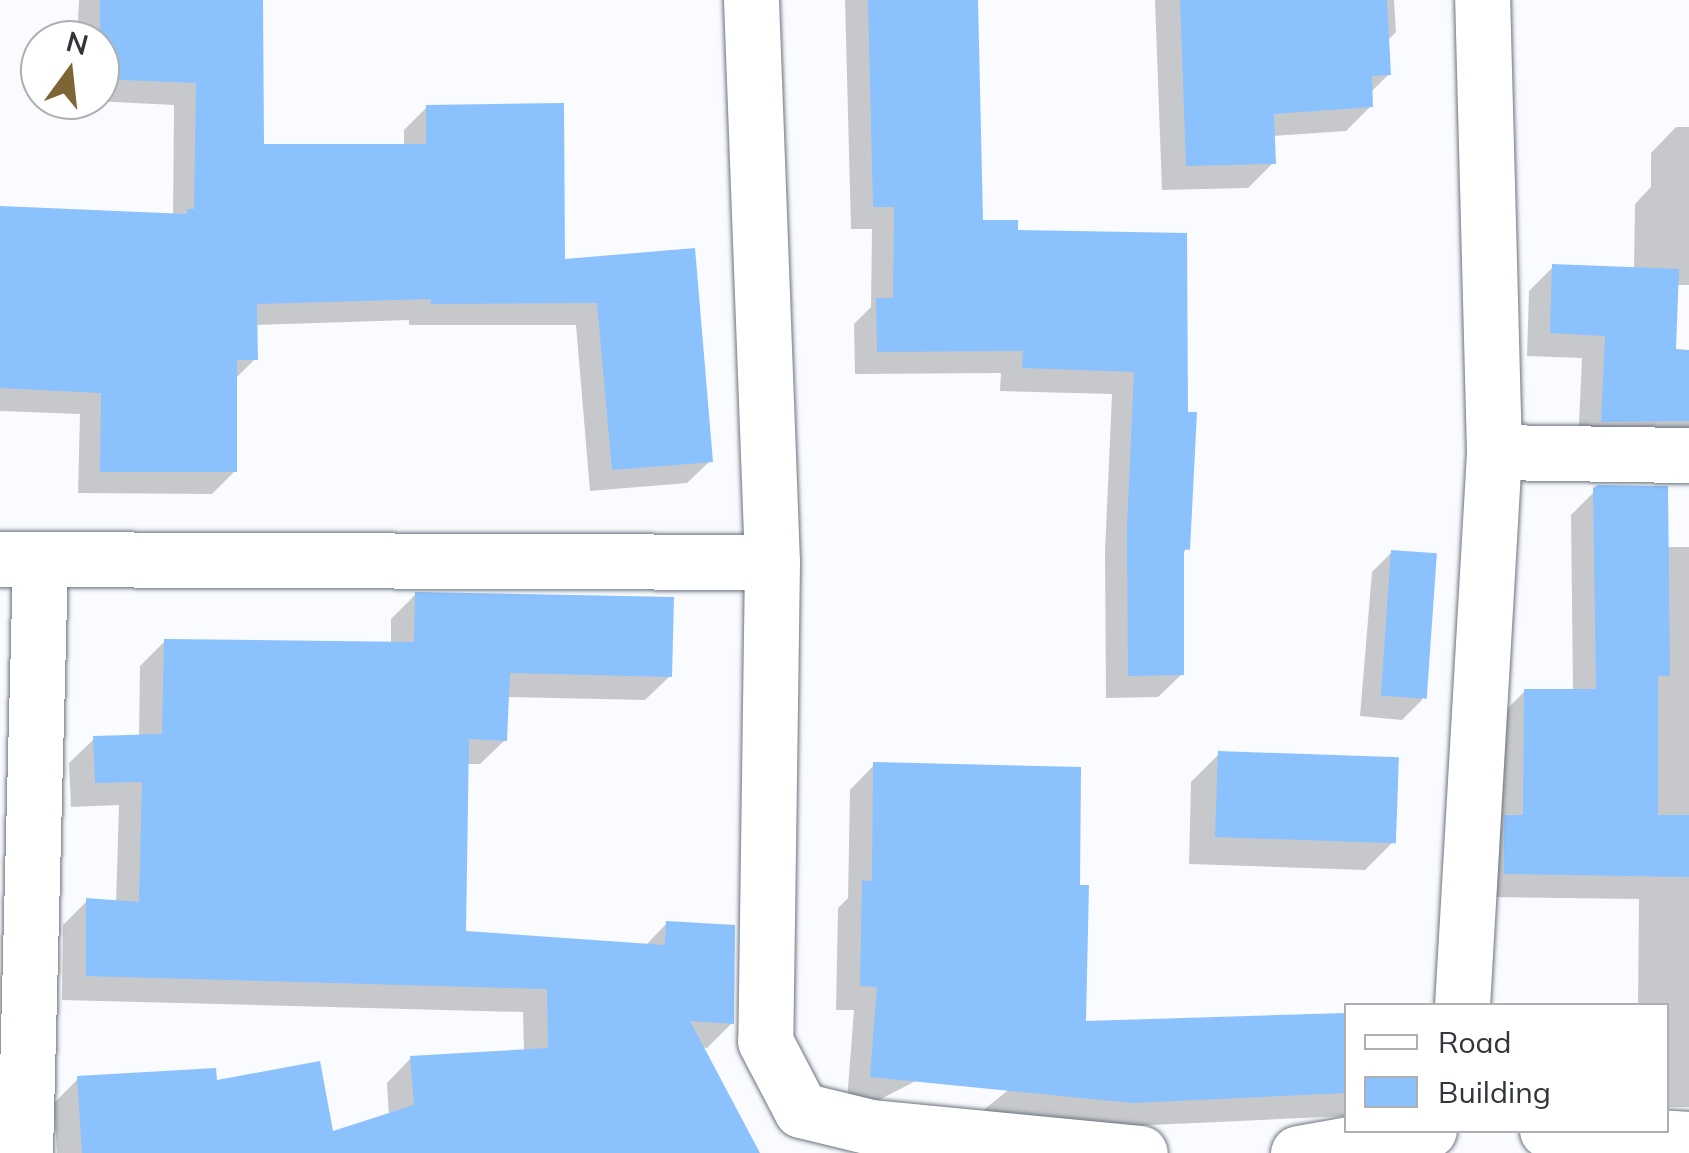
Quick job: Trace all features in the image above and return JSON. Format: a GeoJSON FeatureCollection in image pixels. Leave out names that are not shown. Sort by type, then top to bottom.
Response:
{"type":"FeatureCollection","features":[{"type":"Feature","properties":{"kind":"street"},"geometry":{"type":"LineString","coordinates":[[751,0],[772,562],[764,1041],[801,1110],[871,1127],[1140,1153]]}},
{"type":"Feature","properties":{"kind":"street"},"geometry":{"type":"LineString","coordinates":[[1462,1003],[1494,452],[1482,0]]}},
{"type":"Feature","properties":{"kind":"street"},"geometry":{"type":"LineString","coordinates":[[1494,452],[1689,455]]}},
{"type":"Feature","properties":{"kind":"street"},"geometry":{"type":"LineString","coordinates":[[25,1153],[20,559],[772,562]]}},
{"type":"Feature","properties":{"kind":"street"},"geometry":{"type":"LineString","coordinates":[[1298,1153],[1412,1133]]}},
{"type":"Feature","properties":{"kind":"street"},"geometry":{"type":"LineString","coordinates":[[1600,1133],[1689,1138]]}},
{"type":"Feature","properties":{"kind":"building"},"geometry":{"type":"Polygon","coordinates":[[[100,0],[263,0],[264,144],[426,144],[426,105],[564,103],[565,259],[695,248],[713,462],[612,470],[597,303],[431,304],[431,299],[257,304],[258,360],[237,360],[237,472],[100,472],[101,393],[0,388],[0,206],[187,214],[187,209],[194,209],[196,83],[120,80],[120,20],[100,20],[100,0]]]}},
{"type":"Feature","properties":{"kind":"building"},"geometry":{"type":"Polygon","coordinates":[[[868,0],[978,0],[983,220],[1018,220],[1018,230],[1187,233],[1188,412],[1197,412],[1190,550],[1184,549],[1184,675],[1128,676],[1127,527],[1134,372],[1022,368],[1023,351],[877,352],[876,298],[893,298],[894,207],[873,207],[868,0]]]}},
{"type":"Feature","properties":{"kind":"building"},"geometry":{"type":"Polygon","coordinates":[[[1180,0],[1387,0],[1391,75],[1372,76],[1373,107],[1274,114],[1276,164],[1186,166],[1180,0]]]}},
{"type":"Feature","properties":{"kind":"building"},"geometry":{"type":"Polygon","coordinates":[[[1552,264],[1679,269],[1676,349],[1689,350],[1689,421],[1601,422],[1605,336],[1550,333],[1552,264]]]}},
{"type":"Feature","properties":{"kind":"building"},"geometry":{"type":"Polygon","coordinates":[[[1668,486],[1670,676],[1658,676],[1658,815],[1689,815],[1689,877],[1504,874],[1504,815],[1523,815],[1524,689],[1596,689],[1593,488],[1668,486]]]}},
{"type":"Feature","properties":{"kind":"building"},"geometry":{"type":"Polygon","coordinates":[[[1391,550],[1437,553],[1427,699],[1381,696],[1391,550]]]}},
{"type":"Feature","properties":{"kind":"building"},"geometry":{"type":"Polygon","coordinates":[[[415,592],[674,597],[672,677],[510,673],[507,741],[469,739],[466,931],[665,945],[666,921],[735,925],[734,1024],[690,1021],[760,1153],[82,1153],[77,1076],[216,1068],[217,1080],[320,1061],[333,1131],[414,1105],[410,1056],[548,1048],[547,989],[86,976],[86,898],[139,902],[142,782],[95,783],[93,736],[162,734],[164,639],[414,642],[415,592]]]}},
{"type":"Feature","properties":{"kind":"building"},"geometry":{"type":"Polygon","coordinates":[[[1218,751],[1399,757],[1396,843],[1215,837],[1218,751]]]}},
{"type":"Feature","properties":{"kind":"building"},"geometry":{"type":"Polygon","coordinates":[[[873,762],[1081,767],[1080,885],[1089,885],[1086,1021],[1344,1013],[1344,1093],[1133,1103],[870,1077],[877,987],[860,986],[862,880],[872,881],[873,762]]]}}]}
